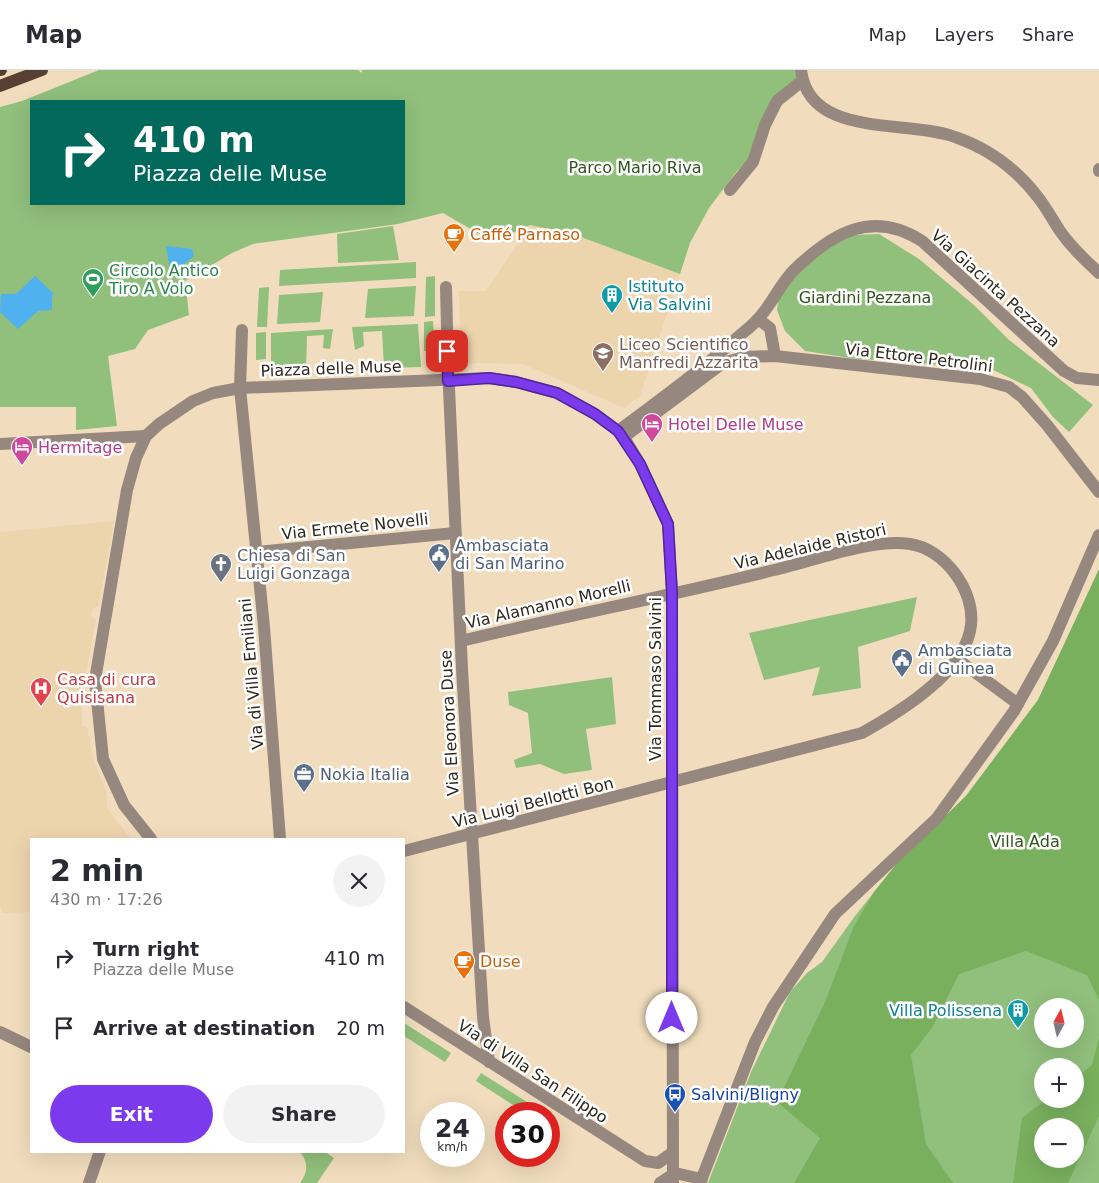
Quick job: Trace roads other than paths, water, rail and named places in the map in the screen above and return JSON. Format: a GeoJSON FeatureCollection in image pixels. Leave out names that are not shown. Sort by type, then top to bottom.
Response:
{"type":"FeatureCollection","features":[{"type":"Feature","properties":{"kind":"main road"},"geometry":{"type":"LineString","coordinates":[[0,86],[42,70]]}},
{"type":"Feature","properties":{"kind":"street"},"geometry":{"type":"LineString","coordinates":[[730,190],[753,162],[765,125],[777,102],[802,75],[816,103],[826,112],[839,118],[937,131],[968,142],[994,156],[1014,171],[1032,189],[1075,250],[1099,272]]}},
{"type":"Feature","properties":{"kind":"street","name":"Via Giacinta Pezzana"},"geometry":{"type":"LineString","coordinates":[[727,355],[758,319],[793,271],[836,237],[859,227],[896,227],[932,249],[1064,371],[1077,378],[1099,380]]}},
{"type":"Feature","properties":{"kind":"street"},"geometry":{"type":"LineString","coordinates":[[446,287],[448,381]]}},
{"type":"Feature","properties":{"kind":"street"},"geometry":{"type":"LineString","coordinates":[[758,319],[770,328],[775,356]]}},
{"type":"Feature","properties":{"kind":"street","name":"Piazza delle Muse"},"geometry":{"type":"LineString","coordinates":[[242,330],[240,388],[448,381]]}},
{"type":"Feature","properties":{"kind":"street"},"geometry":{"type":"LineString","coordinates":[[621,434],[716,368],[727,355]]}},
{"type":"Feature","properties":{"kind":"street","name":"Via Ettore Petrolini"},"geometry":{"type":"LineString","coordinates":[[727,355],[775,356],[980,379],[1004,385],[1022,397],[1034,409],[1099,492]]}},
{"type":"Feature","properties":{"kind":"street","name":"Via Tommaso Salvini"},"geometry":{"type":"LineString","coordinates":[[448,381],[489,378],[516,382],[557,393],[595,414],[621,434],[640,464],[668,524],[672,593],[673,1178]]}},
{"type":"Feature","properties":{"kind":"street","name":"Via Eleonora Duse"},"geometry":{"type":"LineString","coordinates":[[448,381],[472,834],[484,1016],[489,1062]]}},
{"type":"Feature","properties":{"kind":"street"},"geometry":{"type":"LineString","coordinates":[[151,838],[124,806],[103,759],[95,680],[127,490],[139,451],[146,436],[159,424],[194,401],[213,393],[240,388]]}},
{"type":"Feature","properties":{"kind":"street","name":"Via di Villa Emiliani"},"geometry":{"type":"LineString","coordinates":[[240,388],[271,707],[280,838]]}},
{"type":"Feature","properties":{"kind":"street"},"geometry":{"type":"LineString","coordinates":[[0,444],[146,436]]}},
{"type":"Feature","properties":{"kind":"street","name":"Via Ermete Novelli"},"geometry":{"type":"LineString","coordinates":[[257,552],[455,533]]}},
{"type":"Feature","properties":{"kind":"street"},"geometry":{"type":"LineString","coordinates":[[660,1183],[682,1173],[701,1181],[755,1042],[772,1007],[835,914],[938,818],[1018,704],[1053,641],[1099,535]]}},
{"type":"Feature","properties":{"kind":"street","name":"Via Adelaide Ristori"},"geometry":{"type":"LineString","coordinates":[[671,784],[862,733],[898,713],[930,687],[957,659],[968,639],[972,622],[971,610],[965,591],[948,566],[932,552],[916,545],[896,543],[872,545],[672,593]]}},
{"type":"Feature","properties":{"kind":"street","name":"Via Alamanno Morelli"},"geometry":{"type":"LineString","coordinates":[[461,641],[672,593]]}},
{"type":"Feature","properties":{"kind":"street"},"geometry":{"type":"LineString","coordinates":[[957,659],[1018,704]]}},
{"type":"Feature","properties":{"kind":"street","name":"Via Luigi Bellotti Bon"},"geometry":{"type":"LineString","coordinates":[[405,851],[671,784]]}},
{"type":"Feature","properties":{"kind":"street","name":"Via di Villa San Filippo"},"geometry":{"type":"LineString","coordinates":[[405,1008],[645,1161]]}},
{"type":"Feature","properties":{"kind":"street"},"geometry":{"type":"LineString","coordinates":[[0,1032],[30,1047]]}},
{"type":"Feature","properties":{"kind":"street"},"geometry":{"type":"LineString","coordinates":[[89,1183],[99,1153]]}},
{"type":"Feature","properties":{"kind":"street"},"geometry":{"type":"LineString","coordinates":[[645,1161],[658,1163],[672,1153]]}},
{"type":"Feature","properties":{"kind":"street"},"geometry":{"type":"LineString","coordinates":[[645,1161],[655,1183]]}},
{"type":"Feature","properties":{"kind":"water"},"geometry":{"type":"Polygon","coordinates":[[[166,246],[192,249],[194,256],[171,275],[166,246]]]}},
{"type":"Feature","properties":{"kind":"water"},"geometry":{"type":"Polygon","coordinates":[[[35,276],[54,294],[52,296],[52,310],[38,311],[18,329],[0,312],[1,294],[16,294],[35,276]]]}},
{"type":"Feature","properties":{"kind":"place","name":"Caffé Parnaso"},"geometry":{"type":"Point","coordinates":[454,253]}},
{"type":"Feature","properties":{"kind":"place","name":"Circolo Antico Tiro A Volo"},"geometry":{"type":"Point","coordinates":[93,298]}},
{"type":"Feature","properties":{"kind":"place","name":"Istituto Via Salvini"},"geometry":{"type":"Point","coordinates":[612,314]}},
{"type":"Feature","properties":{"kind":"place","name":"Liceo Scientifico Manfredi Azzarita"},"geometry":{"type":"Point","coordinates":[603,372]}},
{"type":"Feature","properties":{"kind":"place","name":"Hotel Delle Muse"},"geometry":{"type":"Point","coordinates":[652,443]}},
{"type":"Feature","properties":{"kind":"place","name":"Hermitage"},"geometry":{"type":"Point","coordinates":[22,466]}},
{"type":"Feature","properties":{"kind":"place","name":"Ambasciata di San Marino"},"geometry":{"type":"Point","coordinates":[439,573]}},
{"type":"Feature","properties":{"kind":"place","name":"Chiesa di San Luigi Gonzaga"},"geometry":{"type":"Point","coordinates":[221,583]}},
{"type":"Feature","properties":{"kind":"place","name":"Ambasciata di Guinea"},"geometry":{"type":"Point","coordinates":[902,678]}},
{"type":"Feature","properties":{"kind":"place","name":"Casa di cura Quisisana"},"geometry":{"type":"Point","coordinates":[41,707]}},
{"type":"Feature","properties":{"kind":"place","name":"Nokia Italia"},"geometry":{"type":"Point","coordinates":[304,793]}},
{"type":"Feature","properties":{"kind":"place","name":"Duse"},"geometry":{"type":"Point","coordinates":[464,980]}},
{"type":"Feature","properties":{"kind":"place","name":"Villa Polissena"},"geometry":{"type":"Point","coordinates":[1018,1029]}},
{"type":"Feature","properties":{"kind":"place","name":"Salvini/Bligny"},"geometry":{"type":"Point","coordinates":[675,1113]}},
{"type":"Feature","properties":{"kind":"park label","name":"Parco Mario Riva"},"geometry":{"type":"Point","coordinates":[635,167]}},
{"type":"Feature","properties":{"kind":"park label","name":"Giardini Pezzana"},"geometry":{"type":"Point","coordinates":[865,297]}},
{"type":"Feature","properties":{"kind":"park label","name":"Villa Ada"},"geometry":{"type":"Point","coordinates":[1025,841]}}]}
